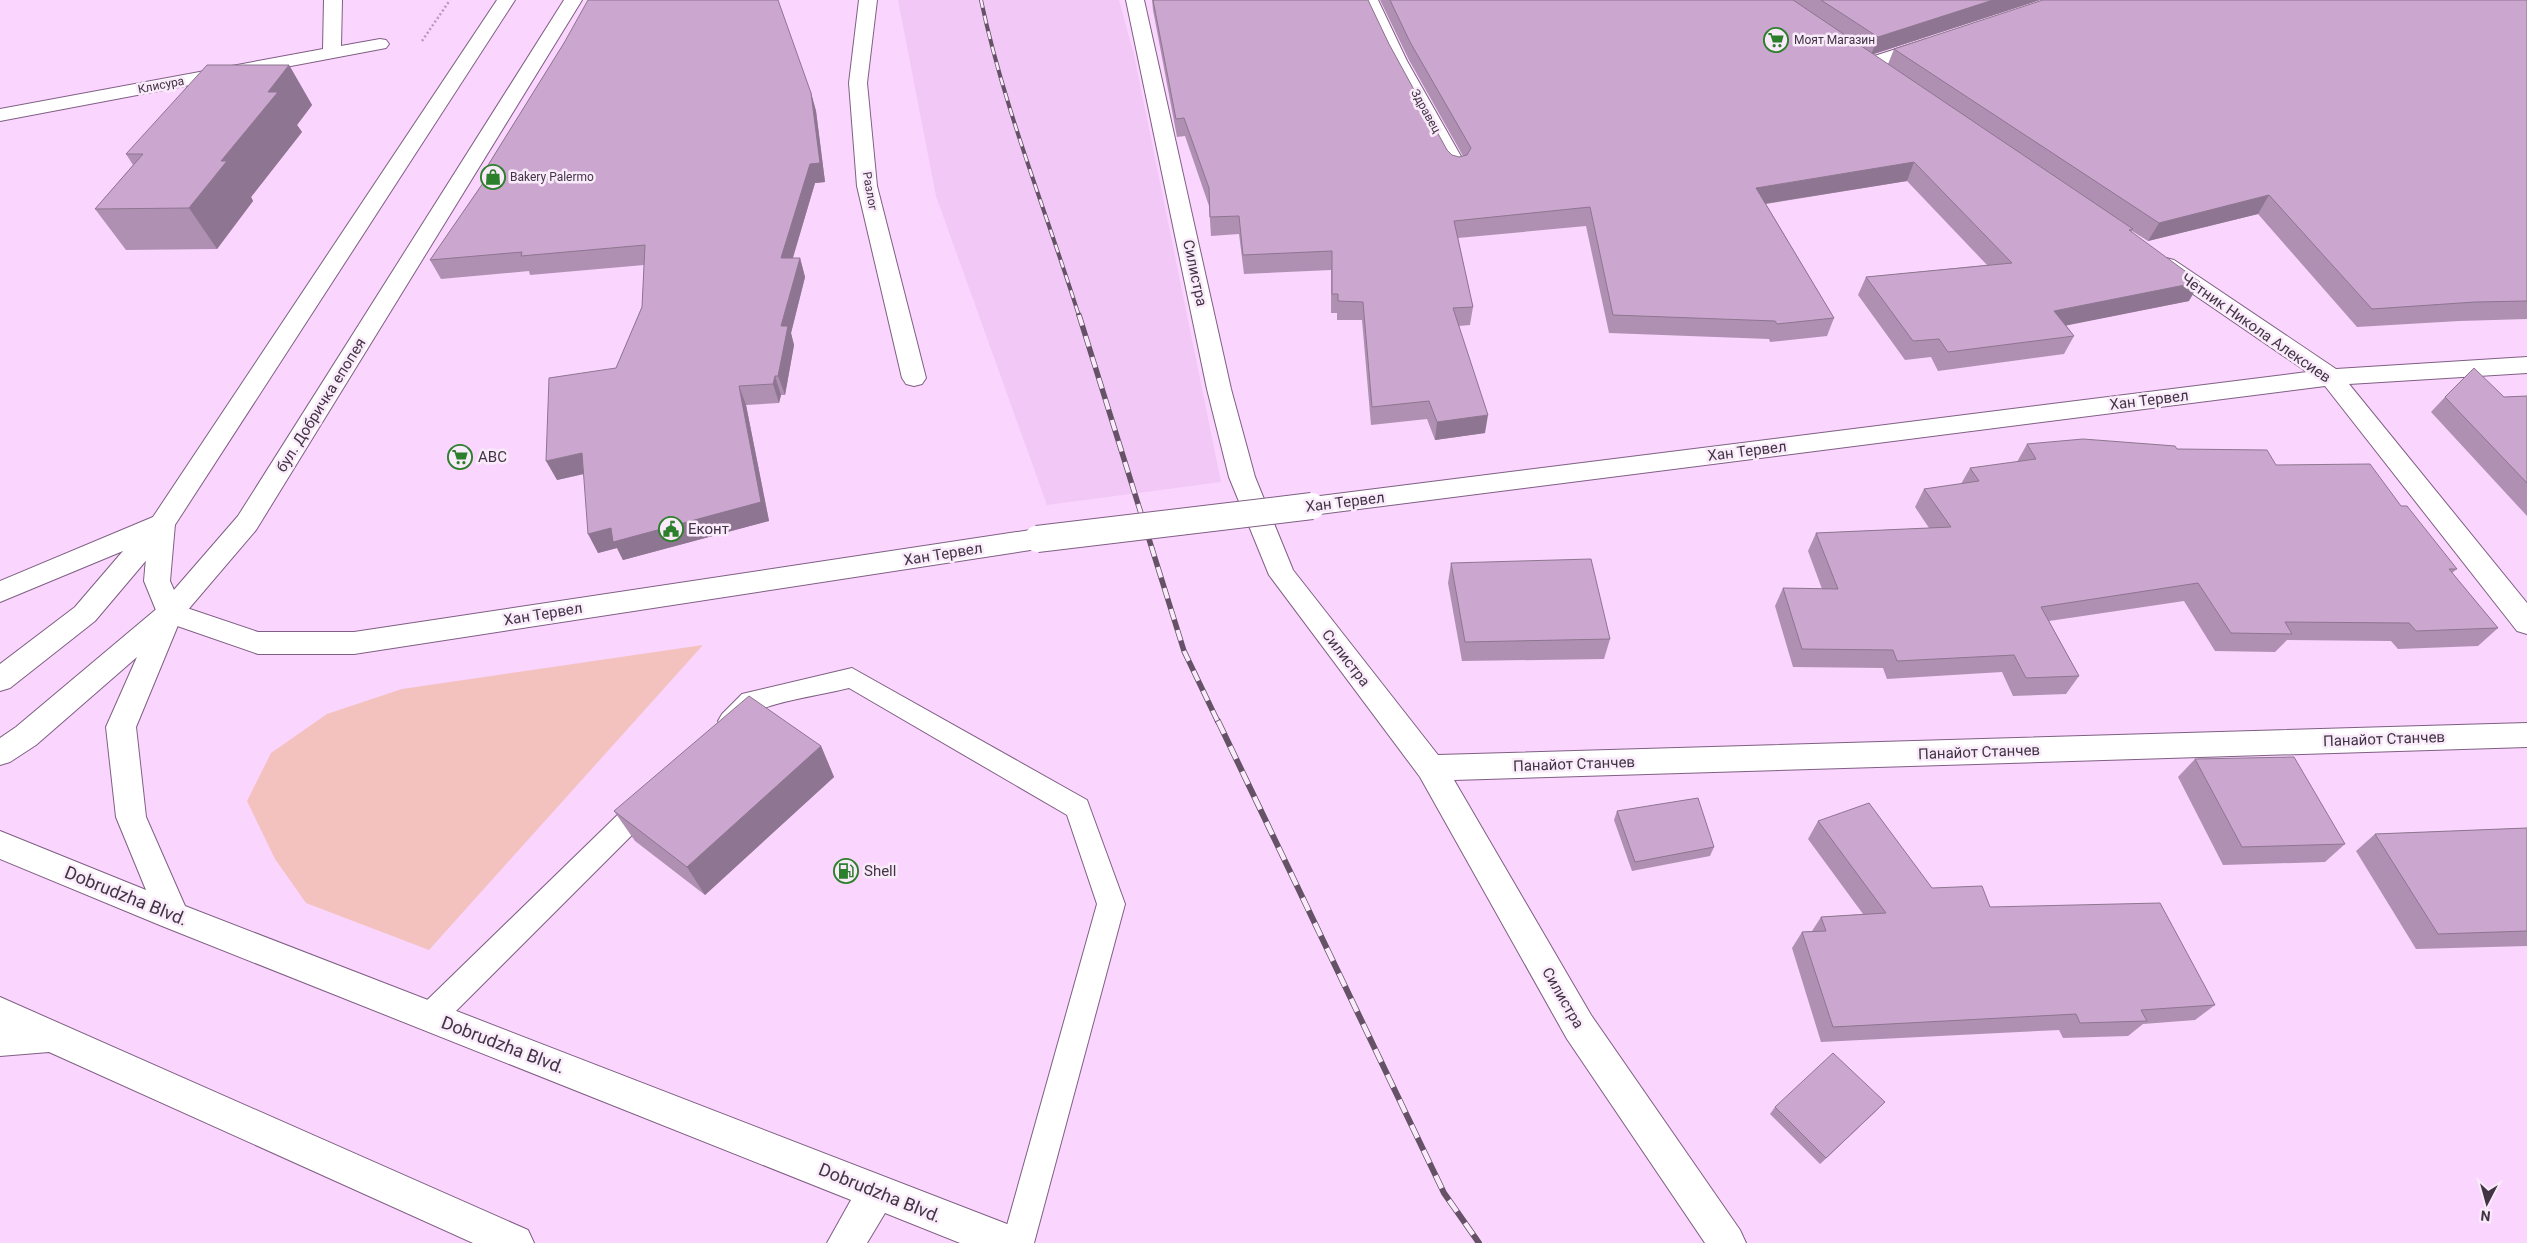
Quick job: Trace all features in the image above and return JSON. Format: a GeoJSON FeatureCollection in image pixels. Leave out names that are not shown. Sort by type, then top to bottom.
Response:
{"type":"FeatureCollection","features":[{"type":"Feature","properties":{"kind":"street"},"geometry":{"type":"LineString","coordinates":[[332,53],[333,0]]}},
{"type":"Feature","properties":{"kind":"street"},"geometry":{"type":"LineString","coordinates":[[0,680],[85,614],[162,524],[506,0]]}},
{"type":"Feature","properties":{"kind":"street","name":"бул. Добричка епопея"},"geometry":{"type":"LineString","coordinates":[[0,753],[26,736],[170,613],[248,523],[573,0]]}},
{"type":"Feature","properties":{"kind":"street","name":"Разлог"},"geometry":{"type":"LineString","coordinates":[[868,0],[858,83],[867,186],[914,378]]}},
{"type":"Feature","properties":{"kind":"street","name":"Здравец"},"geometry":{"type":"LineString","coordinates":[[1369,0],[1398,61],[1457,167]]}},
{"type":"Feature","properties":{"kind":"street","name":"Силистра"},"geometry":{"type":"LineString","coordinates":[[1142,3],[1219,389],[1242,477],[1282,575],[1431,768],[1579,1027],[1727,1243]]}},
{"type":"Feature","properties":{"kind":"street"},"geometry":{"type":"LineString","coordinates":[[1894,81],[1861,59],[1943,40]]}},
{"type":"Feature","properties":{"kind":"street","name":"Клисура"},"geometry":{"type":"LineString","coordinates":[[0,115],[380,44]]}},
{"type":"Feature","properties":{"kind":"street","name":"Четник Никола Алексиев"},"geometry":{"type":"LineString","coordinates":[[2149,254],[2330,377],[2527,623]]}},
{"type":"Feature","properties":{"kind":"street","name":"Хан Тервел"},"geometry":{"type":"LineString","coordinates":[[170,613],[258,643],[354,643],[1037,539],[2330,377],[2527,365]]}},
{"type":"Feature","properties":{"kind":"street"},"geometry":{"type":"LineString","coordinates":[[0,592],[162,524]]}},
{"type":"Feature","properties":{"kind":"street"},"geometry":{"type":"LineString","coordinates":[[162,524],[158,582],[170,613],[121,727],[131,817],[172,916]]}},
{"type":"Feature","properties":{"kind":"street","name":"Панайот Станчев"},"geometry":{"type":"LineString","coordinates":[[1431,768],[2527,735]]}},
{"type":"Feature","properties":{"kind":"street","name":"Dobrudzha Blvd."},"geometry":{"type":"LineString","coordinates":[[0,845],[172,916],[1007,1243]]}},
{"type":"Feature","properties":{"kind":"street"},"geometry":{"type":"LineString","coordinates":[[0,1013],[515,1243]]}},
{"type":"Feature","properties":{"kind":"street"},"geometry":{"type":"LineString","coordinates":[[0,1040],[52,1036]]}},
{"type":"Feature","properties":{"kind":"street"},"geometry":{"type":"LineString","coordinates":[[846,1243],[877,1191]]}},
{"type":"Feature","properties":{"kind":"lane"},"geometry":{"type":"LineString","coordinates":[[715,736],[750,701],[852,678],[1078,808],[1111,904],[1018,1243]]}},
{"type":"Feature","properties":{"kind":"lane"},"geometry":{"type":"LineString","coordinates":[[430,1017],[665,785]]}},
{"type":"Feature","properties":{"kind":"shaded area"},"geometry":{"type":"Polygon","coordinates":[[[898,0],[1119,0],[1134,55],[1221,482],[1047,505],[936,196],[898,0]]]}},
{"type":"Feature","properties":{"kind":"shaded area"},"geometry":{"type":"Polygon","coordinates":[[[703,645],[429,950],[306,903],[275,859],[247,801],[271,753],[327,714],[402,689],[703,645]]]}},
{"type":"Feature","properties":{"kind":"building"},"geometry":{"type":"Polygon","coordinates":[[[588,0],[778,0],[811,93],[820,163],[810,164],[781,258],[800,258],[781,326],[788,326],[778,376],[775,376],[773,384],[739,386],[761,502],[613,542],[611,528],[588,534],[582,453],[546,461],[549,378],[616,368],[642,307],[645,245],[521,256],[522,252],[430,260],[492,170],[485,170],[564,43],[588,0]]]}},
{"type":"Feature","properties":{"kind":"building"},"geometry":{"type":"Polygon","coordinates":[[[1153,0],[1368,0],[1389,44],[1447,150],[1452,155],[1459,157],[1467,155],[1471,148],[1410,42],[1390,0],[1793,0],[2133,229],[2129,230],[2200,282],[2054,311],[2074,336],[1948,352],[1939,339],[1913,341],[1866,277],[2012,263],[1914,162],[1756,188],[1834,318],[1777,324],[1775,321],[1613,315],[1590,207],[1454,221],[1473,307],[1453,308],[1488,415],[1437,422],[1429,401],[1372,407],[1363,302],[1338,301],[1338,294],[1332,294],[1332,251],[1243,255],[1239,216],[1210,217],[1209,188],[1184,118],[1176,119],[1153,0]]]}},
{"type":"Feature","properties":{"kind":"building"},"geometry":{"type":"Polygon","coordinates":[[[1821,0],[1993,0],[1878,37],[1821,0]]]}},
{"type":"Feature","properties":{"kind":"building"},"geometry":{"type":"Polygon","coordinates":[[[2043,0],[2527,0],[2527,301],[2475,302],[2372,309],[2269,195],[2159,223],[1894,49],[2043,0]]]}},
{"type":"Feature","properties":{"kind":"building"},"geometry":{"type":"Polygon","coordinates":[[[207,65],[289,65],[268,92],[278,92],[221,161],[227,161],[189,208],[95,209],[143,154],[126,154],[207,65]]]}},
{"type":"Feature","properties":{"kind":"building"},"geometry":{"type":"Polygon","coordinates":[[[2474,368],[2504,397],[2527,396],[2527,483],[2445,397],[2474,368]]]}},
{"type":"Feature","properties":{"kind":"building"},"geometry":{"type":"Polygon","coordinates":[[[2083,439],[2175,446],[2177,449],[2267,450],[2276,465],[2370,464],[2401,506],[2407,506],[2457,569],[2449,569],[2498,628],[2416,631],[2409,623],[2285,622],[2292,634],[2231,633],[2198,583],[2041,607],[2079,676],[2026,678],[2014,655],[1897,661],[1893,650],[1802,649],[1783,588],[1838,589],[1816,533],[1951,527],[1924,489],[1979,481],[1970,468],[2036,459],[2027,444],[2083,439]]]}},
{"type":"Feature","properties":{"kind":"building"},"geometry":{"type":"Polygon","coordinates":[[[1591,559],[1610,639],[1465,642],[1451,563],[1591,559]]]}},
{"type":"Feature","properties":{"kind":"building"},"geometry":{"type":"Polygon","coordinates":[[[749,696],[821,746],[687,867],[614,811],[749,696]]]}},
{"type":"Feature","properties":{"kind":"building"},"geometry":{"type":"Polygon","coordinates":[[[2294,757],[2345,844],[2242,847],[2195,759],[2294,757]]]}},
{"type":"Feature","properties":{"kind":"building"},"geometry":{"type":"Polygon","coordinates":[[[1698,798],[1714,847],[1635,862],[1617,811],[1698,798]]]}},
{"type":"Feature","properties":{"kind":"building"},"geometry":{"type":"Polygon","coordinates":[[[1869,803],[1932,888],[1982,886],[1990,907],[2160,903],[2215,1005],[2141,1010],[2147,1021],[2080,1023],[2076,1014],[1833,1027],[1802,932],[1826,931],[1821,917],[1886,913],[1818,821],[1869,803]]]}},
{"type":"Feature","properties":{"kind":"building"},"geometry":{"type":"Polygon","coordinates":[[[2527,828],[2527,931],[2438,934],[2375,834],[2527,828]]]}},
{"type":"Feature","properties":{"kind":"building"},"geometry":{"type":"Polygon","coordinates":[[[1833,1053],[1885,1102],[1826,1158],[1775,1107],[1833,1053]]]}},
{"type":"Feature","properties":{"kind":"railway"},"geometry":{"type":"LineString","coordinates":[[981,0],[990,40],[1013,120],[1079,316]]}},
{"type":"Feature","properties":{"kind":"railway"},"geometry":{"type":"LineString","coordinates":[[1079,315],[1184,651],[1218,722]]}},
{"type":"Feature","properties":{"kind":"railway"},"geometry":{"type":"LineString","coordinates":[[1218,721],[1444,1193],[1479,1243]]}},
{"type":"Feature","properties":{"kind":"place","name":"Моят Магазин"},"geometry":{"type":"Point","coordinates":[1776,40]}},
{"type":"Feature","properties":{"kind":"place","name":"Bakery Palermo"},"geometry":{"type":"Point","coordinates":[493,177]}},
{"type":"Feature","properties":{"kind":"place","name":"ABC"},"geometry":{"type":"Point","coordinates":[460,457]}},
{"type":"Feature","properties":{"kind":"place","name":"Еконт"},"geometry":{"type":"Point","coordinates":[671,529]}},
{"type":"Feature","properties":{"kind":"place","name":"Shell"},"geometry":{"type":"Point","coordinates":[846,871]}}]}
